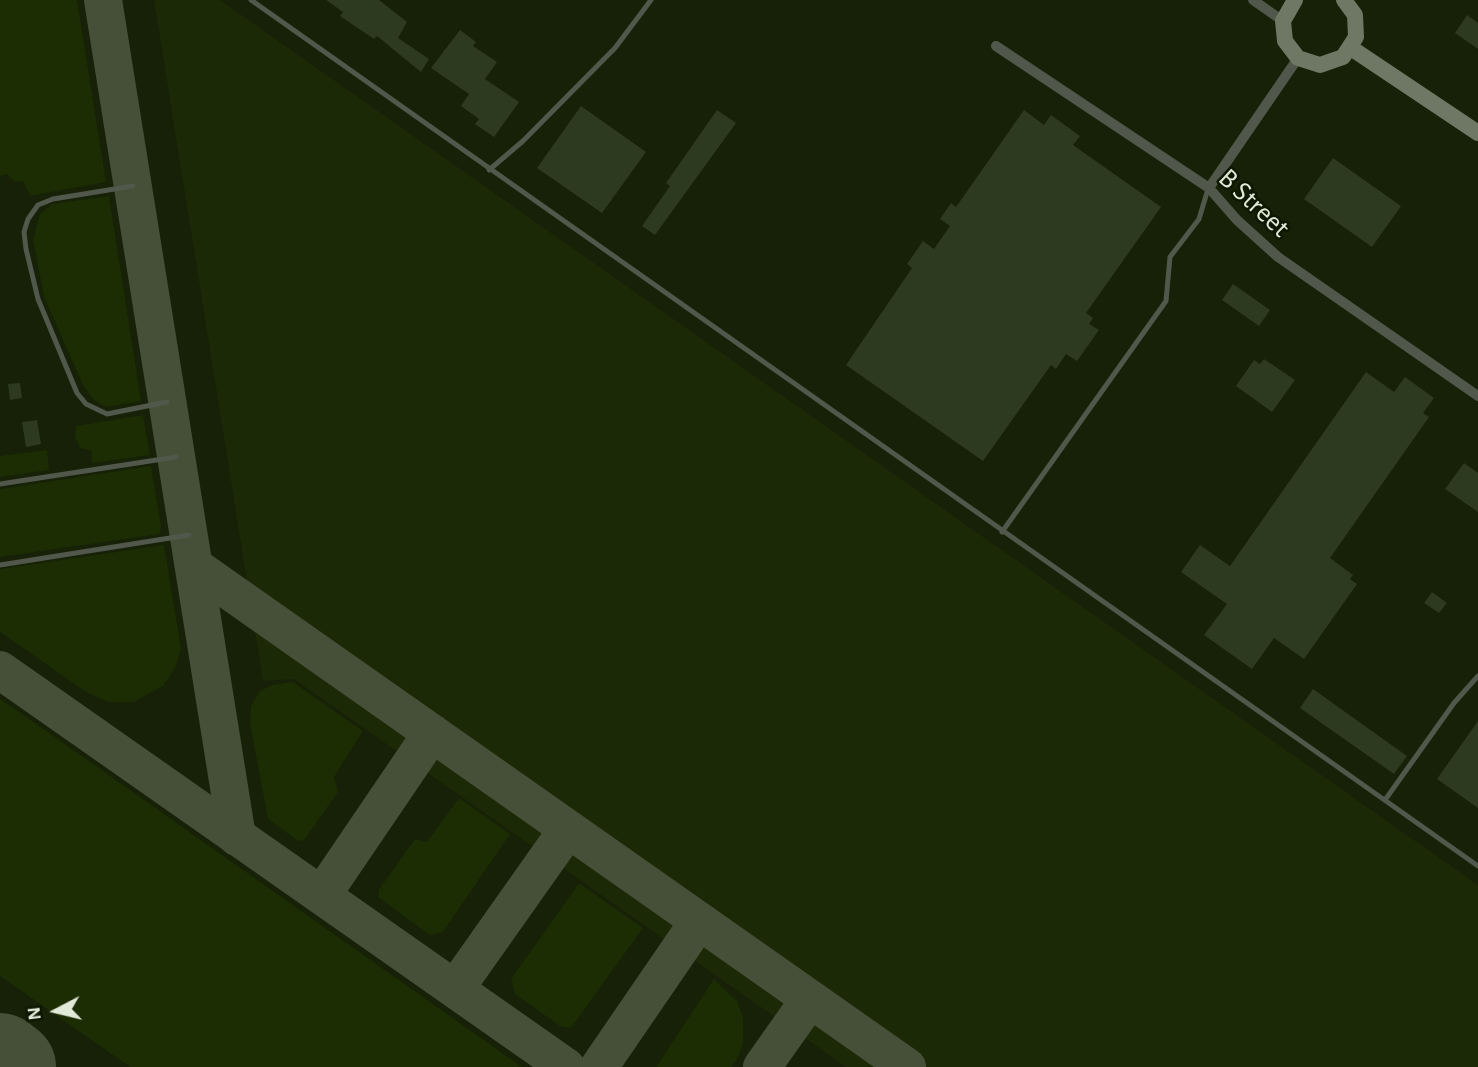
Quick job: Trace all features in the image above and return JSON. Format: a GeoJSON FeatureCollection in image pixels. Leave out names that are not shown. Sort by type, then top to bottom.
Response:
{"type":"FeatureCollection","features":[{"type":"Feature","properties":{"kind":"main road"},"geometry":{"type":"LineString","coordinates":[[1295,0],[1283,21],[1285,41],[1298,58],[1320,65],[1333,63],[1351,48],[1357,26],[1355,15],[1344,0]]}},
{"type":"Feature","properties":{"kind":"main road"},"geometry":{"type":"LineString","coordinates":[[1351,48],[1478,134]]}},
{"type":"Feature","properties":{"kind":"street"},"geometry":{"type":"LineString","coordinates":[[1253,0],[1283,21]]}},
{"type":"Feature","properties":{"kind":"street","name":"B Street"},"geometry":{"type":"LineString","coordinates":[[996,46],[1209,188],[1237,220],[1278,257],[1478,396]]}},
{"type":"Feature","properties":{"kind":"street"},"geometry":{"type":"LineString","coordinates":[[1209,188],[1298,58]]}},
{"type":"Feature","properties":{"kind":"lane"},"geometry":{"type":"LineString","coordinates":[[251,0],[1478,866]]}},
{"type":"Feature","properties":{"kind":"lane"},"geometry":{"type":"LineString","coordinates":[[489,170],[523,141],[615,48],[651,0]]}},
{"type":"Feature","properties":{"kind":"lane"},"geometry":{"type":"LineString","coordinates":[[133,186],[54,199],[38,205],[28,219],[24,232],[26,249],[38,299],[77,393],[86,404],[107,414],[167,402]]}},
{"type":"Feature","properties":{"kind":"lane"},"geometry":{"type":"LineString","coordinates":[[1002,532],[1167,301],[1170,257],[1199,219],[1209,188]]}},
{"type":"Feature","properties":{"kind":"lane"},"geometry":{"type":"LineString","coordinates":[[0,484],[176,457]]}},
{"type":"Feature","properties":{"kind":"lane"},"geometry":{"type":"LineString","coordinates":[[0,565],[189,535]]}},
{"type":"Feature","properties":{"kind":"lane"},"geometry":{"type":"LineString","coordinates":[[1385,800],[1454,703],[1478,676]]}},
{"type":"Feature","properties":{"kind":"shaded area"},"geometry":{"type":"Polygon","coordinates":[[[0,0],[77,0],[106,182],[30,196],[23,181],[14,182],[7,174],[0,176],[0,0]]]}},
{"type":"Feature","properties":{"kind":"shaded area"},"geometry":{"type":"Polygon","coordinates":[[[154,0],[220,0],[1478,885],[1478,1067],[846,1067],[294,679],[263,681],[154,0]]]}},
{"type":"Feature","properties":{"kind":"shaded area"},"geometry":{"type":"Polygon","coordinates":[[[109,196],[141,401],[106,407],[94,400],[83,385],[44,297],[33,240],[40,214],[52,204],[109,196]]]}},
{"type":"Feature","properties":{"kind":"shaded area"},"geometry":{"type":"Polygon","coordinates":[[[143,415],[150,455],[92,463],[91,450],[80,448],[75,437],[76,426],[143,415]]]}},
{"type":"Feature","properties":{"kind":"shaded area"},"geometry":{"type":"Polygon","coordinates":[[[47,450],[49,470],[0,477],[0,456],[47,450]]]}},
{"type":"Feature","properties":{"kind":"shaded area"},"geometry":{"type":"Polygon","coordinates":[[[151,466],[160,534],[0,557],[0,489],[151,466]]]}},
{"type":"Feature","properties":{"kind":"shaded area"},"geometry":{"type":"Polygon","coordinates":[[[164,545],[181,648],[175,668],[163,686],[134,702],[108,702],[86,692],[0,632],[0,569],[164,545]]]}},
{"type":"Feature","properties":{"kind":"shaded area"},"geometry":{"type":"Polygon","coordinates":[[[293,682],[363,731],[334,777],[338,792],[304,840],[298,841],[268,819],[250,724],[251,706],[260,691],[272,685],[293,682]]]}},
{"type":"Feature","properties":{"kind":"shaded area"},"geometry":{"type":"Polygon","coordinates":[[[0,699],[522,1067],[130,1067],[0,976],[0,699]]]}},
{"type":"Feature","properties":{"kind":"shaded area"},"geometry":{"type":"Polygon","coordinates":[[[459,798],[510,834],[443,932],[430,935],[378,897],[379,889],[415,839],[427,842],[459,798]]]}},
{"type":"Feature","properties":{"kind":"shaded area"},"geometry":{"type":"Polygon","coordinates":[[[579,883],[643,928],[571,1028],[560,1026],[515,994],[511,979],[579,883]]]}},
{"type":"Feature","properties":{"kind":"shaded area"},"geometry":{"type":"Polygon","coordinates":[[[714,979],[737,1001],[743,1018],[743,1044],[736,1061],[731,1067],[656,1067],[714,979]]]}},
{"type":"Feature","properties":{"kind":"building"},"geometry":{"type":"Polygon","coordinates":[[[326,0],[379,0],[407,22],[398,38],[429,59],[421,72],[377,36],[374,39],[340,16],[343,12],[326,0]]]}},
{"type":"Feature","properties":{"kind":"building"},"geometry":{"type":"Polygon","coordinates":[[[1467,15],[1478,23],[1478,49],[1455,33],[1467,15]]]}},
{"type":"Feature","properties":{"kind":"building"},"geometry":{"type":"Polygon","coordinates":[[[460,30],[476,42],[473,46],[497,62],[485,79],[519,102],[494,137],[475,124],[479,119],[461,106],[469,94],[431,68],[460,30]]]}},
{"type":"Feature","properties":{"kind":"building"},"geometry":{"type":"Polygon","coordinates":[[[581,106],[646,152],[602,213],[537,168],[581,106]]]}},
{"type":"Feature","properties":{"kind":"building"},"geometry":{"type":"Polygon","coordinates":[[[717,110],[736,123],[655,235],[642,226],[670,186],[666,183],[717,110]]]}},
{"type":"Feature","properties":{"kind":"building"},"geometry":{"type":"Polygon","coordinates":[[[1024,110],[1044,125],[1051,115],[1080,136],[1073,145],[1161,207],[1086,313],[1093,318],[1089,324],[1099,330],[1077,361],[1066,354],[1056,369],[1051,365],[983,461],[846,365],[912,268],[907,264],[923,241],[934,249],[950,226],[940,219],[951,203],[956,207],[1024,110]]]}},
{"type":"Feature","properties":{"kind":"building"},"geometry":{"type":"Polygon","coordinates":[[[1333,158],[1401,206],[1372,247],[1304,199],[1333,158]]]}},
{"type":"Feature","properties":{"kind":"building"},"geometry":{"type":"Polygon","coordinates":[[[1233,284],[1270,310],[1259,326],[1222,300],[1233,284]]]}},
{"type":"Feature","properties":{"kind":"building"},"geometry":{"type":"Polygon","coordinates":[[[1264,359],[1295,380],[1272,412],[1236,386],[1254,360],[1260,364],[1264,359]]]}},
{"type":"Feature","properties":{"kind":"building"},"geometry":{"type":"Polygon","coordinates":[[[1366,372],[1394,392],[1405,377],[1434,398],[1423,413],[1429,417],[1330,558],[1353,575],[1350,579],[1357,584],[1304,659],[1274,638],[1252,669],[1204,635],[1227,604],[1181,572],[1200,545],[1230,566],[1366,372]]]}},
{"type":"Feature","properties":{"kind":"building"},"geometry":{"type":"Polygon","coordinates":[[[20,383],[22,398],[10,400],[8,384],[20,383]]]}},
{"type":"Feature","properties":{"kind":"building"},"geometry":{"type":"Polygon","coordinates":[[[37,420],[41,444],[26,447],[22,422],[37,420]]]}},
{"type":"Feature","properties":{"kind":"building"},"geometry":{"type":"Polygon","coordinates":[[[1464,463],[1478,473],[1478,512],[1445,489],[1464,463]]]}},
{"type":"Feature","properties":{"kind":"building"},"geometry":{"type":"Polygon","coordinates":[[[1432,592],[1447,603],[1439,613],[1424,603],[1432,592]]]}},
{"type":"Feature","properties":{"kind":"building"},"geometry":{"type":"Polygon","coordinates":[[[1313,689],[1407,756],[1394,774],[1300,708],[1313,689]]]}},
{"type":"Feature","properties":{"kind":"building"},"geometry":{"type":"Polygon","coordinates":[[[1478,721],[1478,808],[1437,779],[1478,721]]]}},
{"type":"Feature","properties":{"kind":"taxiway"},"geometry":{"type":"LineString","coordinates":[[103,0],[237,837]]}},
{"type":"Feature","properties":{"kind":"taxiway"},"geometry":{"type":"LineString","coordinates":[[194,566],[907,1067]]}},
{"type":"Feature","properties":{"kind":"taxiway"},"geometry":{"type":"LineString","coordinates":[[0,670],[566,1067]]}},
{"type":"Feature","properties":{"kind":"taxiway"},"geometry":{"type":"LineString","coordinates":[[322,895],[432,733]]}},
{"type":"Feature","properties":{"kind":"taxiway"},"geometry":{"type":"LineString","coordinates":[[455,989],[568,829]]}},
{"type":"Feature","properties":{"kind":"taxiway"},"geometry":{"type":"LineString","coordinates":[[599,1067],[699,921]]}},
{"type":"Feature","properties":{"kind":"taxiway"},"geometry":{"type":"LineString","coordinates":[[762,1067],[810,999]]}},
{"type":"Feature","properties":{"kind":"runway"},"geometry":{"type":"LineString","coordinates":[[0,1060],[9,1067]]}}]}
